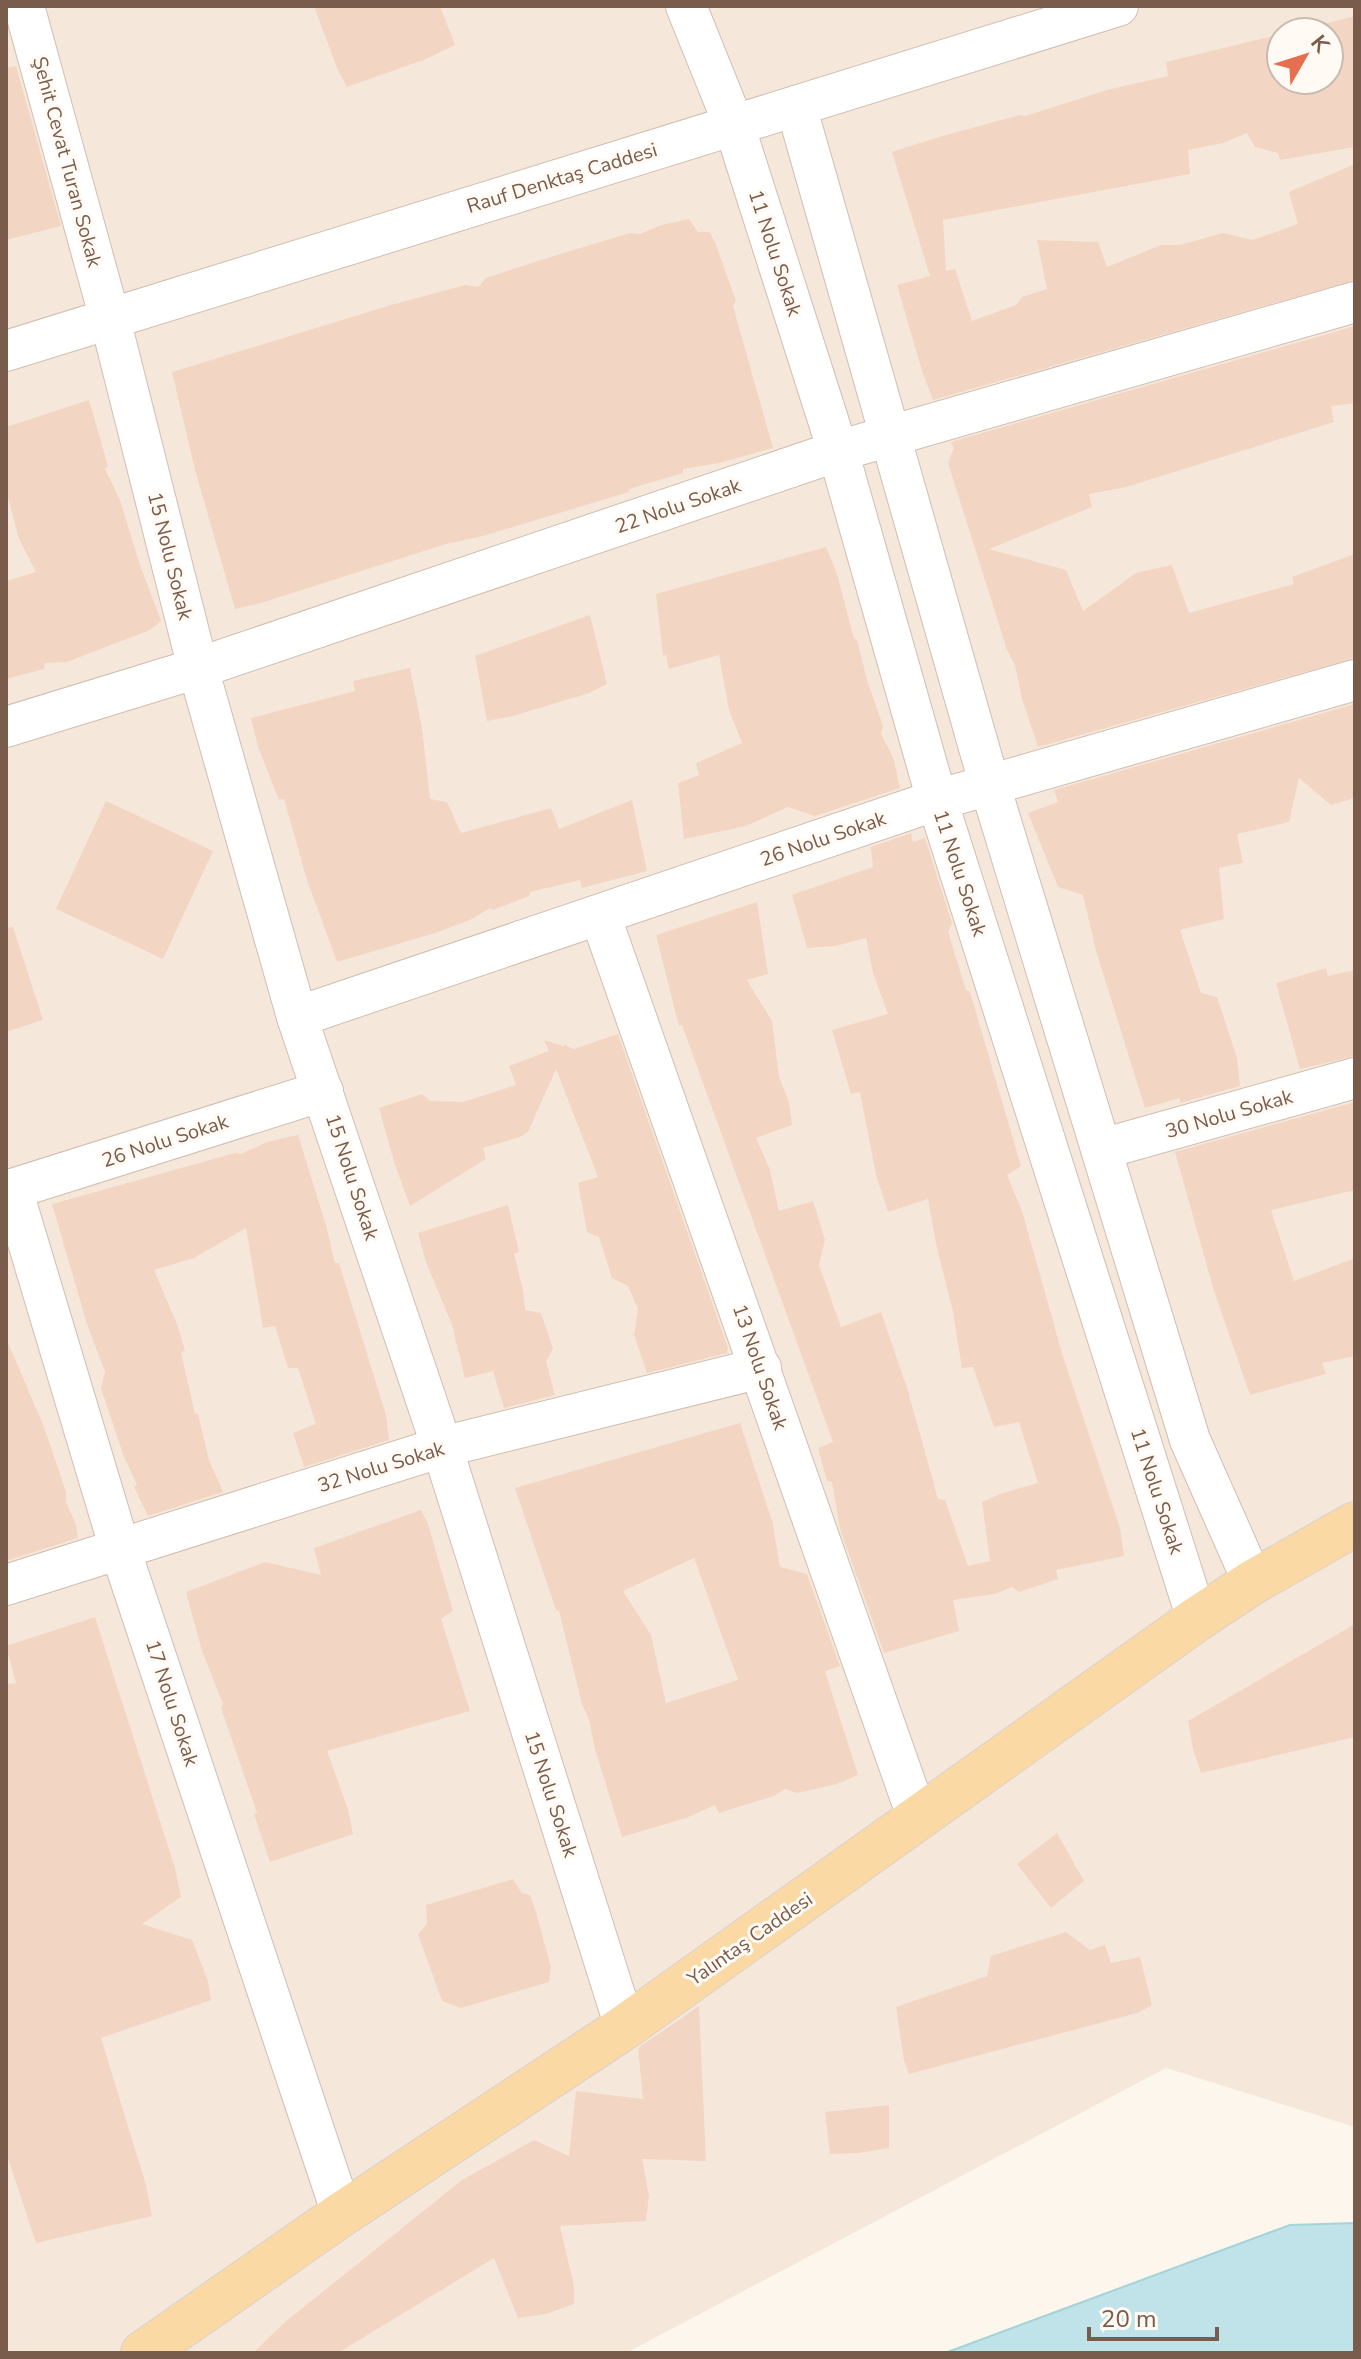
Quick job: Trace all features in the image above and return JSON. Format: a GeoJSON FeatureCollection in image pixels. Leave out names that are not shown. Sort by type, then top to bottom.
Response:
{"type":"FeatureCollection","features":[{"type":"Feature","properties":{"kind":"main road","name":"Yalıntaş Caddesi"},"geometry":{"type":"LineString","coordinates":[[143,2353],[342,2214],[625,2027],[1197,1619],[1253,1582],[1354,1531]]}},
{"type":"Feature","properties":{"kind":"street","name":"Şehit Cevat Turan Sokak"},"geometry":{"type":"LineString","coordinates":[[24,6],[110,319]]}},
{"type":"Feature","properties":{"kind":"street","name":"11 Nolu Sokak"},"geometry":{"type":"LineString","coordinates":[[686,6],[734,125],[838,451],[937,800],[1197,1619]]}},
{"type":"Feature","properties":{"kind":"street","name":"Rauf Denktaş Caddesi"},"geometry":{"type":"LineString","coordinates":[[6,351],[1118,6]]}},
{"type":"Feature","properties":{"kind":"street"},"geometry":{"type":"LineString","coordinates":[[796,106],[990,786],[1190,1440],[1253,1582]]}},
{"type":"Feature","properties":{"kind":"street","name":"22 Nolu Sokak"},"geometry":{"type":"LineString","coordinates":[[6,727],[198,668],[838,451],[1355,302]]}},
{"type":"Feature","properties":{"kind":"street","name":"15 Nolu Sokak"},"geometry":{"type":"LineString","coordinates":[[110,319],[198,668],[297,1017],[442,1447],[625,2027]]}},
{"type":"Feature","properties":{"kind":"street","name":"26 Nolu Sokak"},"geometry":{"type":"LineString","coordinates":[[297,1017],[937,800],[1355,680]]}},
{"type":"Feature","properties":{"kind":"street","name":"13 Nolu Sokak"},"geometry":{"type":"LineString","coordinates":[[600,915],[918,1819]]}},
{"type":"Feature","properties":{"kind":"street","name":"30 Nolu Sokak"},"geometry":{"type":"LineString","coordinates":[[1102,1149],[1355,1078]]}},
{"type":"Feature","properties":{"kind":"street","name":"26 Nolu Sokak"},"geometry":{"type":"LineString","coordinates":[[9,1190],[323,1091]]}},
{"type":"Feature","properties":{"kind":"street","name":"17 Nolu Sokak"},"geometry":{"type":"LineString","coordinates":[[9,1190],[120,1549],[342,2214]]}},
{"type":"Feature","properties":{"kind":"street","name":"32 Nolu Sokak"},"geometry":{"type":"LineString","coordinates":[[6,1585],[442,1447],[761,1368]]}},
{"type":"Feature","properties":{"kind":"shaded area"},"geometry":{"type":"Polygon","coordinates":[[[6,6],[1355,6],[1355,2127],[1166,2068],[626,2353],[6,2353],[6,6]]]}},
{"type":"Feature","properties":{"kind":"water"},"geometry":{"type":"Polygon","coordinates":[[[1355,2223],[1355,2353],[945,2353],[1290,2225],[1355,2223]]]}},
{"type":"Feature","properties":{"kind":"building"},"geometry":{"type":"Polygon","coordinates":[[[314,6],[440,6],[455,45],[426,59],[347,87],[314,6]]]}},
{"type":"Feature","properties":{"kind":"building"},"geometry":{"type":"Polygon","coordinates":[[[1355,16],[1355,147],[1280,160],[1278,153],[1255,147],[1247,133],[1223,143],[1188,150],[1190,174],[943,220],[946,271],[955,269],[972,321],[1016,305],[1022,297],[1047,289],[1037,240],[1098,242],[1107,267],[1161,245],[1180,245],[1223,233],[1253,240],[1298,224],[1289,192],[1355,164],[1355,280],[933,400],[897,285],[930,276],[892,152],[1107,90],[1168,76],[1166,62],[1265,38],[1265,96],[1345,96],[1345,18],[1355,16]]]}},
{"type":"Feature","properties":{"kind":"building"},"geometry":{"type":"Polygon","coordinates":[[[16,66],[61,226],[6,240],[6,68],[16,66]]]}},
{"type":"Feature","properties":{"kind":"building"},"geometry":{"type":"Polygon","coordinates":[[[689,219],[698,232],[710,232],[716,245],[736,301],[733,306],[773,448],[683,469],[683,473],[629,489],[629,492],[235,609],[195,470],[172,372],[391,305],[465,285],[478,287],[486,278],[547,258],[689,219]]]}},
{"type":"Feature","properties":{"kind":"building"},"geometry":{"type":"Polygon","coordinates":[[[1355,326],[1355,403],[1331,406],[1334,422],[1126,487],[1089,494],[1092,507],[989,549],[1066,570],[1083,611],[1136,573],[1172,565],[1189,613],[1294,584],[1292,577],[1355,554],[1355,658],[1038,747],[1022,699],[1015,665],[1007,650],[948,463],[954,448],[951,442],[1355,326]]]}},
{"type":"Feature","properties":{"kind":"building"},"geometry":{"type":"Polygon","coordinates":[[[89,400],[108,466],[105,469],[120,500],[161,621],[150,630],[67,662],[45,663],[44,669],[6,679],[6,581],[36,572],[19,539],[6,490],[6,427],[89,400]]]}},
{"type":"Feature","properties":{"kind":"building"},"geometry":{"type":"Polygon","coordinates":[[[826,547],[837,574],[854,639],[857,640],[883,726],[881,734],[893,757],[900,788],[815,816],[788,807],[746,826],[684,839],[678,783],[699,775],[696,763],[742,743],[729,710],[719,655],[669,669],[666,655],[663,656],[656,594],[826,547]]]}},
{"type":"Feature","properties":{"kind":"building"},"geometry":{"type":"Polygon","coordinates":[[[590,615],[607,684],[589,693],[487,721],[475,656],[590,615]]]}},
{"type":"Feature","properties":{"kind":"building"},"geometry":{"type":"Polygon","coordinates":[[[410,668],[422,728],[430,799],[447,802],[461,833],[551,808],[559,829],[632,800],[647,871],[582,888],[580,880],[530,892],[529,896],[493,910],[490,908],[470,920],[435,933],[337,962],[307,880],[284,799],[279,800],[258,747],[251,718],[355,691],[353,681],[410,668]]]}},
{"type":"Feature","properties":{"kind":"building"},"geometry":{"type":"Polygon","coordinates":[[[1355,704],[1355,798],[1331,805],[1299,778],[1289,822],[1237,834],[1243,863],[1219,868],[1224,919],[1180,930],[1201,993],[1217,997],[1237,1058],[1240,1086],[1180,1103],[1180,1098],[1145,1108],[1096,951],[1083,895],[1058,887],[1028,813],[1058,802],[1054,790],[1355,704]]]}},
{"type":"Feature","properties":{"kind":"building"},"geometry":{"type":"Polygon","coordinates":[[[106,801],[213,851],[163,959],[56,909],[106,801]]]}},
{"type":"Feature","properties":{"kind":"building"},"geometry":{"type":"Polygon","coordinates":[[[911,833],[913,842],[925,838],[952,923],[948,932],[966,990],[970,992],[1021,1166],[1007,1175],[1022,1211],[1062,1353],[1120,1528],[1124,1556],[1056,1570],[1058,1579],[1019,1592],[1012,1587],[995,1594],[953,1600],[959,1631],[884,1653],[840,1529],[832,1482],[827,1481],[818,1448],[833,1442],[682,1025],[679,1026],[656,935],[757,902],[768,974],[747,980],[772,1021],[779,1077],[789,1102],[792,1125],[756,1138],[770,1170],[779,1211],[813,1201],[825,1240],[819,1265],[841,1327],[881,1312],[908,1391],[938,1499],[945,1500],[968,1566],[990,1561],[982,1502],[1038,1483],[1019,1422],[994,1427],[973,1367],[962,1368],[928,1199],[888,1212],[876,1175],[860,1092],[851,1094],[832,1030],[888,1014],[873,973],[866,938],[835,946],[807,948],[792,895],[873,867],[871,847],[911,833]]]}},
{"type":"Feature","properties":{"kind":"building"},"geometry":{"type":"Polygon","coordinates":[[[13,927],[43,1020],[6,1032],[6,928],[13,927]]]}},
{"type":"Feature","properties":{"kind":"building"},"geometry":{"type":"Polygon","coordinates":[[[1326,968],[1328,976],[1355,970],[1355,1056],[1300,1069],[1276,983],[1326,968]]]}},
{"type":"Feature","properties":{"kind":"building"},"geometry":{"type":"Polygon","coordinates":[[[618,1034],[728,1348],[727,1353],[647,1373],[634,1335],[638,1309],[628,1286],[612,1278],[599,1237],[587,1232],[578,1183],[598,1177],[556,1069],[528,1132],[483,1148],[486,1159],[410,1206],[379,1108],[422,1094],[430,1101],[463,1102],[516,1085],[509,1066],[549,1051],[544,1040],[563,1046],[567,1044],[574,1049],[618,1034]]]}},
{"type":"Feature","properties":{"kind":"building"},"geometry":{"type":"Polygon","coordinates":[[[1355,1102],[1355,1190],[1271,1210],[1294,1281],[1355,1258],[1355,1356],[1322,1363],[1326,1374],[1250,1395],[1214,1291],[1175,1152],[1355,1102]]]}},
{"type":"Feature","properties":{"kind":"building"},"geometry":{"type":"Polygon","coordinates":[[[298,1135],[335,1263],[339,1263],[386,1415],[389,1440],[304,1467],[293,1433],[316,1424],[298,1368],[288,1368],[275,1326],[263,1328],[246,1228],[194,1258],[154,1270],[177,1324],[185,1351],[181,1352],[195,1414],[198,1414],[209,1460],[223,1492],[148,1516],[134,1487],[137,1485],[124,1457],[101,1388],[105,1372],[87,1324],[52,1204],[235,1153],[241,1154],[267,1142],[298,1135]]]}},
{"type":"Feature","properties":{"kind":"building"},"geometry":{"type":"Polygon","coordinates":[[[508,1205],[519,1252],[514,1254],[525,1310],[541,1313],[553,1349],[546,1361],[555,1395],[504,1408],[493,1371],[465,1378],[452,1325],[426,1262],[418,1233],[508,1205]]]}},
{"type":"Feature","properties":{"kind":"building"},"geometry":{"type":"Polygon","coordinates":[[[6,1338],[44,1427],[78,1538],[6,1561],[6,1338]]]}},
{"type":"Feature","properties":{"kind":"building"},"geometry":{"type":"Polygon","coordinates":[[[740,1423],[773,1524],[780,1567],[807,1574],[840,1666],[825,1671],[858,1775],[837,1784],[797,1793],[785,1789],[774,1796],[719,1813],[715,1805],[686,1818],[622,1837],[582,1704],[559,1611],[556,1610],[515,1488],[740,1423]],[[694,1558],[623,1591],[651,1635],[666,1703],[738,1680],[694,1558]]]}},
{"type":"Feature","properties":{"kind":"building"},"geometry":{"type":"Polygon","coordinates":[[[421,1510],[428,1524],[453,1611],[441,1619],[470,1711],[327,1751],[348,1809],[353,1834],[270,1862],[186,1592],[265,1562],[321,1575],[314,1548],[421,1510]]]}},
{"type":"Feature","properties":{"kind":"building"},"geometry":{"type":"Polygon","coordinates":[[[95,1617],[175,1868],[181,1897],[142,1924],[192,1940],[208,1981],[211,2000],[101,2038],[146,2185],[152,2216],[36,2243],[6,2152],[6,1684],[16,1683],[6,1646],[95,1617]]]}},
{"type":"Feature","properties":{"kind":"building"},"geometry":{"type":"Polygon","coordinates":[[[1355,1624],[1355,1737],[1201,1773],[1188,1721],[1355,1624]]]}},
{"type":"Feature","properties":{"kind":"building"},"geometry":{"type":"Polygon","coordinates":[[[1057,1833],[1084,1881],[1051,1908],[1017,1864],[1057,1833]]]}},
{"type":"Feature","properties":{"kind":"building"},"geometry":{"type":"Polygon","coordinates":[[[513,1879],[522,1893],[530,1895],[536,1912],[551,1967],[549,1982],[461,2008],[442,2001],[418,1934],[427,1924],[426,1905],[513,1879]]]}},
{"type":"Feature","properties":{"kind":"building"},"geometry":{"type":"Polygon","coordinates":[[[1066,1932],[1090,1950],[1105,1945],[1111,1963],[1140,1957],[1152,2005],[1137,2013],[909,2074],[896,2007],[987,1976],[991,1956],[1066,1932]]]}},
{"type":"Feature","properties":{"kind":"building"},"geometry":{"type":"Polygon","coordinates":[[[699,2006],[706,2161],[642,2159],[649,2195],[646,2221],[560,2226],[574,2286],[574,2304],[546,2314],[518,2318],[494,2258],[338,2353],[253,2353],[284,2323],[462,2180],[534,2140],[569,2156],[576,2091],[643,2099],[638,2048],[699,2006]]]}},
{"type":"Feature","properties":{"kind":"building"},"geometry":{"type":"Polygon","coordinates":[[[889,2105],[889,2148],[830,2154],[825,2112],[889,2105]]]}}]}
